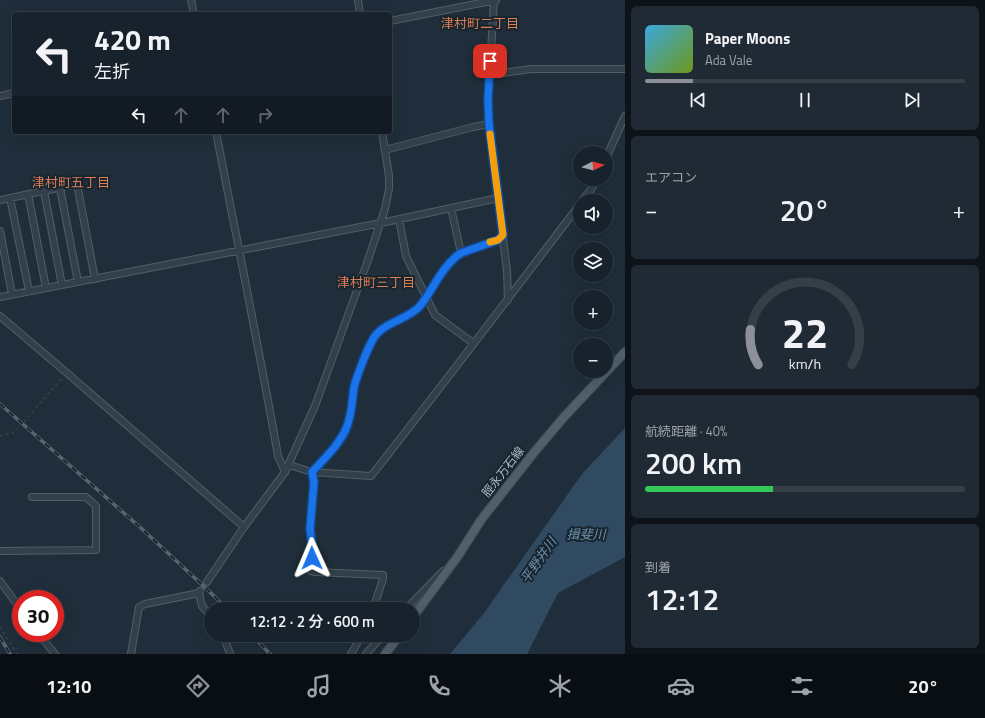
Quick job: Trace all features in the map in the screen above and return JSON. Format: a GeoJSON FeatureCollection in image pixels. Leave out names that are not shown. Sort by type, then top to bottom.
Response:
{"type":"FeatureCollection","features":[{"type":"Feature","properties":{"kind":"main road","name":"脛永万石線"},"geometry":{"type":"LineString","coordinates":[[420,608],[458,556],[481,520],[541,444],[564,417],[625,352]]}},
{"type":"Feature","properties":{"kind":"main road"},"geometry":{"type":"LineString","coordinates":[[385,654],[394,642]]}},
{"type":"Feature","properties":{"kind":"street"},"geometry":{"type":"LineString","coordinates":[[191,0],[194,12]]}},
{"type":"Feature","properties":{"kind":"street"},"geometry":{"type":"LineString","coordinates":[[358,0],[360,12]]}},
{"type":"Feature","properties":{"kind":"street"},"geometry":{"type":"LineString","coordinates":[[392,21],[497,0],[489,75],[488,101],[489,124],[507,271],[508,300]]}},
{"type":"Feature","properties":{"kind":"street"},"geometry":{"type":"LineString","coordinates":[[489,75],[531,69],[625,69]]}},
{"type":"Feature","properties":{"kind":"street"},"geometry":{"type":"LineString","coordinates":[[0,96],[12,93]]}},
{"type":"Feature","properties":{"kind":"street"},"geometry":{"type":"LineString","coordinates":[[611,146],[625,116]]}},
{"type":"Feature","properties":{"kind":"street"},"geometry":{"type":"LineString","coordinates":[[385,150],[466,128],[489,124]]}},
{"type":"Feature","properties":{"kind":"street"},"geometry":{"type":"LineString","coordinates":[[216,134],[260,351],[278,456],[285,472]]}},
{"type":"Feature","properties":{"kind":"street"},"geometry":{"type":"LineString","coordinates":[[207,582],[244,527],[285,472],[315,406],[381,223],[389,189],[389,176],[382,134]]}},
{"type":"Feature","properties":{"kind":"street"},"geometry":{"type":"LineString","coordinates":[[0,200],[77,184],[95,278]]}},
{"type":"Feature","properties":{"kind":"street"},"geometry":{"type":"LineString","coordinates":[[60,188],[78,282]]}},
{"type":"Feature","properties":{"kind":"street"},"geometry":{"type":"LineString","coordinates":[[44,191],[62,285]]}},
{"type":"Feature","properties":{"kind":"street"},"geometry":{"type":"LineString","coordinates":[[28,194],[46,288]]}},
{"type":"Feature","properties":{"kind":"street"},"geometry":{"type":"LineString","coordinates":[[10,198],[28,292]]}},
{"type":"Feature","properties":{"kind":"street"},"geometry":{"type":"LineString","coordinates":[[0,296],[28,292],[399,220],[498,198]]}},
{"type":"Feature","properties":{"kind":"street"},"geometry":{"type":"LineString","coordinates":[[451,208],[461,253]]}},
{"type":"Feature","properties":{"kind":"street"},"geometry":{"type":"LineString","coordinates":[[289,465],[312,472],[371,476],[473,343],[508,300],[573,213]]}},
{"type":"Feature","properties":{"kind":"street"},"geometry":{"type":"LineString","coordinates":[[399,220],[406,256],[435,315],[473,343]]}},
{"type":"Feature","properties":{"kind":"street"},"geometry":{"type":"LineString","coordinates":[[0,231],[12,294]]}},
{"type":"Feature","properties":{"kind":"street"},"geometry":{"type":"LineString","coordinates":[[312,472],[338,444],[346,428],[351,411],[355,386],[372,341],[377,333],[418,308],[448,264],[461,253],[498,240],[503,235]]}},
{"type":"Feature","properties":{"kind":"street"},"geometry":{"type":"LineString","coordinates":[[0,316],[67,372],[244,527]]}},
{"type":"Feature","properties":{"kind":"street"},"geometry":{"type":"LineString","coordinates":[[312,472],[314,482],[310,529],[312,545],[310,571],[383,575],[383,580],[376,602]]}},
{"type":"Feature","properties":{"kind":"street"},"geometry":{"type":"LineString","coordinates":[[0,551],[96,550],[96,506],[86,497],[32,497]]}},
{"type":"Feature","properties":{"kind":"street"},"geometry":{"type":"LineString","coordinates":[[413,602],[458,556]]}},
{"type":"Feature","properties":{"kind":"street"},"geometry":{"type":"LineString","coordinates":[[0,581],[12,598]]}},
{"type":"Feature","properties":{"kind":"street"},"geometry":{"type":"LineString","coordinates":[[131,654],[139,607],[145,604],[199,592],[202,606],[204,608]]}},
{"type":"Feature","properties":{"kind":"street"},"geometry":{"type":"LineString","coordinates":[[45,642],[55,654]]}},
{"type":"Feature","properties":{"kind":"street"},"geometry":{"type":"LineString","coordinates":[[226,642],[230,654]]}},
{"type":"Feature","properties":{"kind":"street"},"geometry":{"type":"LineString","coordinates":[[351,654],[358,642]]}},
{"type":"Feature","properties":{"kind":"street"},"geometry":{"type":"LineString","coordinates":[[366,654],[376,642]]}},
{"type":"Feature","properties":{"kind":"path"},"geometry":{"type":"LineString","coordinates":[[24,422],[67,372]]}},
{"type":"Feature","properties":{"kind":"path"},"geometry":{"type":"LineString","coordinates":[[0,436],[12,433],[18,428]]}},
{"type":"Feature","properties":{"kind":"path"},"geometry":{"type":"LineString","coordinates":[[0,627],[17,654]]}},
{"type":"Feature","properties":{"kind":"water","name":"揖斐川"},"geometry":{"type":"Polygon","coordinates":[[[625,428],[625,557],[558,593],[527,654],[450,654],[484,613],[582,474],[625,428]]]}},
{"type":"Feature","properties":{"kind":"waterway"},"geometry":{"type":"LineString","coordinates":[[170,602],[183,599]]}},
{"type":"Feature","properties":{"kind":"tunnel"},"geometry":{"type":"LineString","coordinates":[[200,591],[207,582]]}},
{"type":"Feature","properties":{"kind":"railway"},"geometry":{"type":"LineString","coordinates":[[0,404],[142,529],[220,602]]}},
{"type":"Feature","properties":{"kind":"railway"},"geometry":{"type":"LineString","coordinates":[[0,637],[10,654]]}},
{"type":"Feature","properties":{"kind":"railway"},"geometry":{"type":"LineString","coordinates":[[259,642],[270,654]]}},
{"type":"Feature","properties":{"kind":"slow traffic"},"geometry":{"type":"LineString","coordinates":[[490,134],[503,235],[498,240],[490,242]]}},
{"type":"Feature","properties":{"kind":"district","name":"津村町二丁目"},"geometry":{"type":"Point","coordinates":[480,23]}},
{"type":"Feature","properties":{"kind":"district","name":"津村町五丁目"},"geometry":{"type":"Point","coordinates":[71,182]}},
{"type":"Feature","properties":{"kind":"district","name":"津村町三丁目"},"geometry":{"type":"Point","coordinates":[376,282]}},
{"type":"Feature","properties":{"kind":"route"},"geometry":{"type":"LineString","coordinates":[[312,558],[310,529],[314,482],[312,472],[338,444],[346,428],[351,411],[355,386],[372,341],[377,333],[388,325],[407,316],[418,308],[448,264],[456,256],[498,240],[503,235],[489,124],[488,101],[490,61]]}},
{"type":"Feature","properties":{"kind":"water label","name":"平野井川"},"geometry":{"type":"Point","coordinates":[538,560]}}]}
